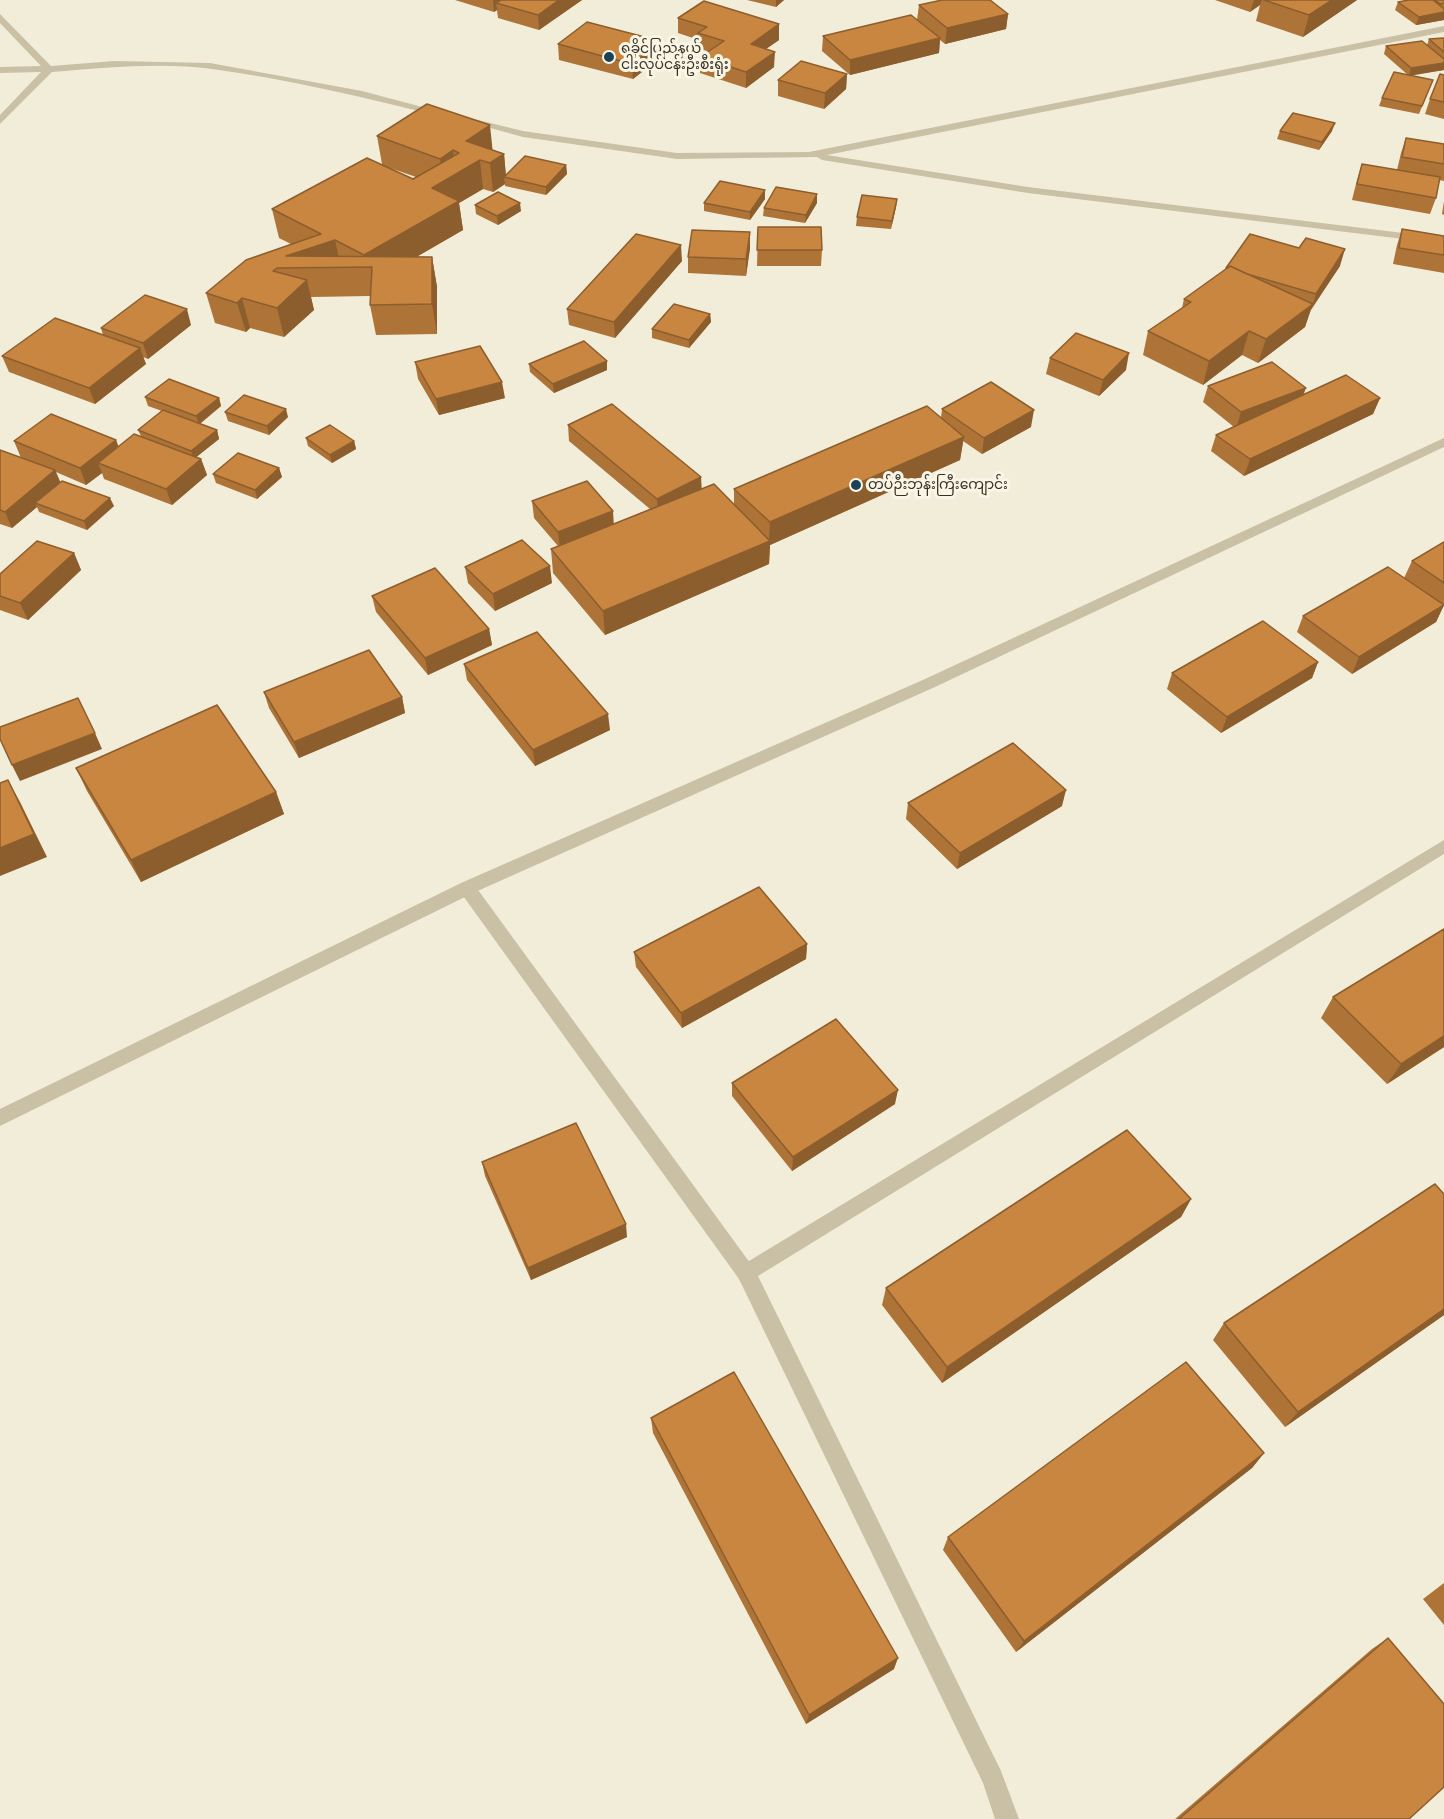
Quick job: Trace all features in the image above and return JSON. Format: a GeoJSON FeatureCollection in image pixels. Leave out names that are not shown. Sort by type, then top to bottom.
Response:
{"type":"FeatureCollection","features":[{"type":"Feature","properties":{"kind":"street"},"geometry":{"type":"LineString","coordinates":[[0,17],[49,69]]}},
{"type":"Feature","properties":{"kind":"street"},"geometry":{"type":"LineString","coordinates":[[809,155],[1444,29]]}},
{"type":"Feature","properties":{"kind":"street"},"geometry":{"type":"LineString","coordinates":[[0,70],[114,64],[210,66],[362,94],[522,134],[591,145],[678,156],[809,155],[1028,190],[1444,241]]}},
{"type":"Feature","properties":{"kind":"street"},"geometry":{"type":"LineString","coordinates":[[0,121],[49,69]]}},
{"type":"Feature","properties":{"kind":"street"},"geometry":{"type":"LineString","coordinates":[[0,1118],[467,888],[930,683],[1444,442]]}},
{"type":"Feature","properties":{"kind":"street"},"geometry":{"type":"LineString","coordinates":[[746,1273],[1444,846]]}},
{"type":"Feature","properties":{"kind":"street"},"geometry":{"type":"LineString","coordinates":[[467,888],[746,1273],[993,1779],[1007,1819]]}},
{"type":"Feature","properties":{"kind":"building"},"geometry":{"type":"Polygon","coordinates":[[[501,0],[559,0],[538,15],[496,3],[501,0]]]}},
{"type":"Feature","properties":{"kind":"building"},"geometry":{"type":"Polygon","coordinates":[[[942,0],[990,0],[1008,14],[947,28],[919,5],[942,0]]]}},
{"type":"Feature","properties":{"kind":"building"},"geometry":{"type":"Polygon","coordinates":[[[1264,0],[1332,0],[1309,15],[1264,0]]]}},
{"type":"Feature","properties":{"kind":"building"},"geometry":{"type":"Polygon","coordinates":[[[1433,0],[1444,9],[1444,12],[1419,17],[1398,2],[1433,0]]]}},
{"type":"Feature","properties":{"kind":"building"},"geometry":{"type":"Polygon","coordinates":[[[1433,0],[1444,0],[1444,3],[1441,4],[1433,0]]]}},
{"type":"Feature","properties":{"kind":"building"},"geometry":{"type":"Polygon","coordinates":[[[704,1],[779,24],[751,44],[775,52],[746,72],[700,57],[724,41],[698,33],[707,27],[678,18],[704,1]]]}},
{"type":"Feature","properties":{"kind":"building"},"geometry":{"type":"Polygon","coordinates":[[[911,15],[940,38],[850,60],[823,36],[911,15]]]}},
{"type":"Feature","properties":{"kind":"building"},"geometry":{"type":"Polygon","coordinates":[[[587,22],[660,41],[632,64],[558,44],[587,22]]]}},
{"type":"Feature","properties":{"kind":"building"},"geometry":{"type":"Polygon","coordinates":[[[1444,38],[1444,52],[1429,39],[1444,38]]]}},
{"type":"Feature","properties":{"kind":"building"},"geometry":{"type":"Polygon","coordinates":[[[1422,41],[1444,59],[1444,63],[1411,68],[1386,46],[1422,41]]]}},
{"type":"Feature","properties":{"kind":"building"},"geometry":{"type":"Polygon","coordinates":[[[801,61],[847,74],[825,93],[778,80],[801,61]]]}},
{"type":"Feature","properties":{"kind":"building"},"geometry":{"type":"Polygon","coordinates":[[[1394,72],[1433,80],[1422,106],[1382,98],[1394,72]]]}},
{"type":"Feature","properties":{"kind":"building"},"geometry":{"type":"Polygon","coordinates":[[[1440,74],[1444,75],[1444,102],[1430,99],[1440,74]]]}},
{"type":"Feature","properties":{"kind":"building"},"geometry":{"type":"Polygon","coordinates":[[[427,104],[490,125],[466,141],[504,154],[490,163],[480,160],[432,188],[459,201],[364,255],[335,240],[286,256],[432,257],[432,304],[370,305],[372,267],[277,268],[273,271],[307,280],[277,308],[242,298],[237,303],[206,293],[246,260],[321,234],[272,209],[367,158],[413,179],[459,153],[453,150],[440,159],[377,136],[427,104]]]}},
{"type":"Feature","properties":{"kind":"building"},"geometry":{"type":"Polygon","coordinates":[[[1293,113],[1335,123],[1322,142],[1280,131],[1293,113]]]}},
{"type":"Feature","properties":{"kind":"building"},"geometry":{"type":"Polygon","coordinates":[[[1406,138],[1444,144],[1444,164],[1402,157],[1406,138]]]}},
{"type":"Feature","properties":{"kind":"building"},"geometry":{"type":"Polygon","coordinates":[[[525,156],[566,165],[546,187],[504,177],[525,156]]]}},
{"type":"Feature","properties":{"kind":"building"},"geometry":{"type":"Polygon","coordinates":[[[1362,164],[1440,177],[1436,198],[1357,184],[1362,164]]]}},
{"type":"Feature","properties":{"kind":"building"},"geometry":{"type":"Polygon","coordinates":[[[720,181],[765,190],[750,212],[704,203],[720,181]]]}},
{"type":"Feature","properties":{"kind":"building"},"geometry":{"type":"Polygon","coordinates":[[[776,187],[817,194],[806,215],[764,208],[776,187]]]}},
{"type":"Feature","properties":{"kind":"building"},"geometry":{"type":"Polygon","coordinates":[[[498,192],[520,203],[497,216],[475,205],[498,192]]]}},
{"type":"Feature","properties":{"kind":"building"},"geometry":{"type":"Polygon","coordinates":[[[862,195],[897,199],[892,221],[857,217],[862,195]]]}},
{"type":"Feature","properties":{"kind":"building"},"geometry":{"type":"Polygon","coordinates":[[[758,227],[821,227],[822,250],[757,250],[758,227]]]}},
{"type":"Feature","properties":{"kind":"building"},"geometry":{"type":"Polygon","coordinates":[[[1402,229],[1444,236],[1444,255],[1399,248],[1402,229]]]}},
{"type":"Feature","properties":{"kind":"building"},"geometry":{"type":"Polygon","coordinates":[[[692,230],[750,232],[746,259],[688,257],[692,230]]]}},
{"type":"Feature","properties":{"kind":"building"},"geometry":{"type":"Polygon","coordinates":[[[636,234],[681,245],[614,322],[567,309],[636,234]]]}},
{"type":"Feature","properties":{"kind":"building"},"geometry":{"type":"Polygon","coordinates":[[[1250,234],[1299,248],[1306,238],[1345,249],[1316,294],[1247,274],[1230,266],[1226,268],[1250,234]]]}},
{"type":"Feature","properties":{"kind":"building"},"geometry":{"type":"Polygon","coordinates":[[[1230,266],[1313,304],[1266,339],[1249,331],[1209,361],[1148,331],[1191,302],[1184,299],[1230,266]]]}},
{"type":"Feature","properties":{"kind":"building"},"geometry":{"type":"Polygon","coordinates":[[[145,295],[187,309],[143,343],[101,328],[145,295]]]}},
{"type":"Feature","properties":{"kind":"building"},"geometry":{"type":"Polygon","coordinates":[[[674,304],[710,314],[689,340],[652,329],[674,304]]]}},
{"type":"Feature","properties":{"kind":"building"},"geometry":{"type":"Polygon","coordinates":[[[55,318],[140,348],[89,388],[2,356],[55,318]]]}},
{"type":"Feature","properties":{"kind":"building"},"geometry":{"type":"Polygon","coordinates":[[[1076,333],[1129,353],[1103,380],[1050,358],[1076,333]]]}},
{"type":"Feature","properties":{"kind":"building"},"geometry":{"type":"Polygon","coordinates":[[[584,341],[607,361],[553,384],[529,364],[584,341]]]}},
{"type":"Feature","properties":{"kind":"building"},"geometry":{"type":"Polygon","coordinates":[[[480,346],[502,382],[436,399],[415,362],[480,346]]]}},
{"type":"Feature","properties":{"kind":"building"},"geometry":{"type":"Polygon","coordinates":[[[1272,362],[1306,388],[1241,412],[1208,386],[1272,362]]]}},
{"type":"Feature","properties":{"kind":"building"},"geometry":{"type":"Polygon","coordinates":[[[1346,375],[1380,398],[1250,459],[1216,435],[1346,375]]]}},
{"type":"Feature","properties":{"kind":"building"},"geometry":{"type":"Polygon","coordinates":[[[169,379],[219,398],[196,416],[145,397],[169,379]]]}},
{"type":"Feature","properties":{"kind":"building"},"geometry":{"type":"Polygon","coordinates":[[[991,382],[1034,410],[984,438],[942,409],[991,382]]]}},
{"type":"Feature","properties":{"kind":"building"},"geometry":{"type":"Polygon","coordinates":[[[244,395],[286,409],[267,426],[225,412],[244,395]]]}},
{"type":"Feature","properties":{"kind":"building"},"geometry":{"type":"Polygon","coordinates":[[[612,404],[701,477],[657,499],[568,425],[612,404]]]}},
{"type":"Feature","properties":{"kind":"building"},"geometry":{"type":"Polygon","coordinates":[[[927,406],[964,437],[770,522],[734,489],[927,406]]]}},
{"type":"Feature","properties":{"kind":"building"},"geometry":{"type":"Polygon","coordinates":[[[163,410],[217,430],[191,451],[138,430],[163,410]]]}},
{"type":"Feature","properties":{"kind":"building"},"geometry":{"type":"Polygon","coordinates":[[[51,414],[116,440],[80,468],[14,441],[51,414]]]}},
{"type":"Feature","properties":{"kind":"building"},"geometry":{"type":"Polygon","coordinates":[[[330,425],[354,441],[330,455],[306,438],[330,425]]]}},
{"type":"Feature","properties":{"kind":"building"},"geometry":{"type":"Polygon","coordinates":[[[134,434],[201,459],[166,489],[98,463],[134,434]]]}},
{"type":"Feature","properties":{"kind":"building"},"geometry":{"type":"Polygon","coordinates":[[[0,450],[55,470],[5,512],[0,510],[0,450]]]}},
{"type":"Feature","properties":{"kind":"building"},"geometry":{"type":"Polygon","coordinates":[[[238,453],[279,468],[255,490],[213,474],[238,453]]]}},
{"type":"Feature","properties":{"kind":"building"},"geometry":{"type":"Polygon","coordinates":[[[62,481],[110,498],[84,521],[35,503],[62,481]]]}},
{"type":"Feature","properties":{"kind":"building"},"geometry":{"type":"Polygon","coordinates":[[[587,481],[613,511],[558,532],[532,501],[587,481]]]}},
{"type":"Feature","properties":{"kind":"building"},"geometry":{"type":"Polygon","coordinates":[[[714,484],[770,541],[603,611],[551,549],[714,484]]]}},
{"type":"Feature","properties":{"kind":"building"},"geometry":{"type":"Polygon","coordinates":[[[522,540],[550,566],[493,594],[465,567],[522,540]]]}},
{"type":"Feature","properties":{"kind":"building"},"geometry":{"type":"Polygon","coordinates":[[[37,541],[74,553],[20,603],[0,596],[0,574],[37,541]]]}},
{"type":"Feature","properties":{"kind":"building"},"geometry":{"type":"Polygon","coordinates":[[[1444,542],[1444,583],[1412,561],[1444,542]]]}},
{"type":"Feature","properties":{"kind":"building"},"geometry":{"type":"Polygon","coordinates":[[[1388,567],[1444,605],[1359,657],[1303,616],[1388,567]]]}},
{"type":"Feature","properties":{"kind":"building"},"geometry":{"type":"Polygon","coordinates":[[[435,568],[489,629],[425,658],[372,596],[435,568]]]}},
{"type":"Feature","properties":{"kind":"building"},"geometry":{"type":"Polygon","coordinates":[[[1263,621],[1318,662],[1227,717],[1172,673],[1263,621]]]}},
{"type":"Feature","properties":{"kind":"building"},"geometry":{"type":"Polygon","coordinates":[[[537,632],[608,714],[533,750],[464,664],[537,632]]]}},
{"type":"Feature","properties":{"kind":"building"},"geometry":{"type":"Polygon","coordinates":[[[369,650],[402,697],[294,742],[264,692],[369,650]]]}},
{"type":"Feature","properties":{"kind":"building"},"geometry":{"type":"Polygon","coordinates":[[[78,698],[95,733],[12,765],[0,739],[0,727],[78,698]]]}},
{"type":"Feature","properties":{"kind":"building"},"geometry":{"type":"Polygon","coordinates":[[[217,705],[276,792],[131,860],[76,768],[217,705]]]}},
{"type":"Feature","properties":{"kind":"building"},"geometry":{"type":"Polygon","coordinates":[[[1013,743],[1066,790],[960,853],[908,803],[1013,743]]]}},
{"type":"Feature","properties":{"kind":"building"},"geometry":{"type":"Polygon","coordinates":[[[8,780],[34,834],[0,848],[0,783],[8,780]]]}},
{"type":"Feature","properties":{"kind":"building"},"geometry":{"type":"Polygon","coordinates":[[[759,887],[807,944],[681,1013],[634,952],[759,887]]]}},
{"type":"Feature","properties":{"kind":"building"},"geometry":{"type":"Polygon","coordinates":[[[1444,929],[1444,1036],[1401,1064],[1333,997],[1444,929]]]}},
{"type":"Feature","properties":{"kind":"building"},"geometry":{"type":"Polygon","coordinates":[[[836,1019],[898,1090],[793,1157],[732,1083],[836,1019]]]}},
{"type":"Feature","properties":{"kind":"building"},"geometry":{"type":"Polygon","coordinates":[[[576,1123],[626,1224],[528,1268],[482,1162],[576,1123]]]}},
{"type":"Feature","properties":{"kind":"building"},"geometry":{"type":"Polygon","coordinates":[[[1127,1130],[1191,1199],[947,1367],[886,1288],[1127,1130]]]}},
{"type":"Feature","properties":{"kind":"building"},"geometry":{"type":"Polygon","coordinates":[[[1435,1184],[1444,1194],[1444,1309],[1298,1412],[1224,1323],[1435,1184]]]}},
{"type":"Feature","properties":{"kind":"building"},"geometry":{"type":"Polygon","coordinates":[[[1186,1362],[1264,1453],[1024,1641],[948,1537],[1186,1362]]]}},
{"type":"Feature","properties":{"kind":"building"},"geometry":{"type":"Polygon","coordinates":[[[734,1372],[898,1658],[809,1715],[651,1418],[734,1372]]]}},
{"type":"Feature","properties":{"kind":"building"},"geometry":{"type":"Polygon","coordinates":[[[1388,1638],[1444,1704],[1444,1787],[1409,1819],[1179,1819],[1388,1638]]]}},
{"type":"Feature","properties":{"kind":"place","name":"ရခိုင်ပြည်နယ် ငါးလုပ်ငန်းဦးစီးရုံး"},"geometry":{"type":"Point","coordinates":[609,57]}},
{"type":"Feature","properties":{"kind":"place","name":"တပ်ဉီးဘုန်းကြီးကျောင်း"},"geometry":{"type":"Point","coordinates":[856,485]}}]}
